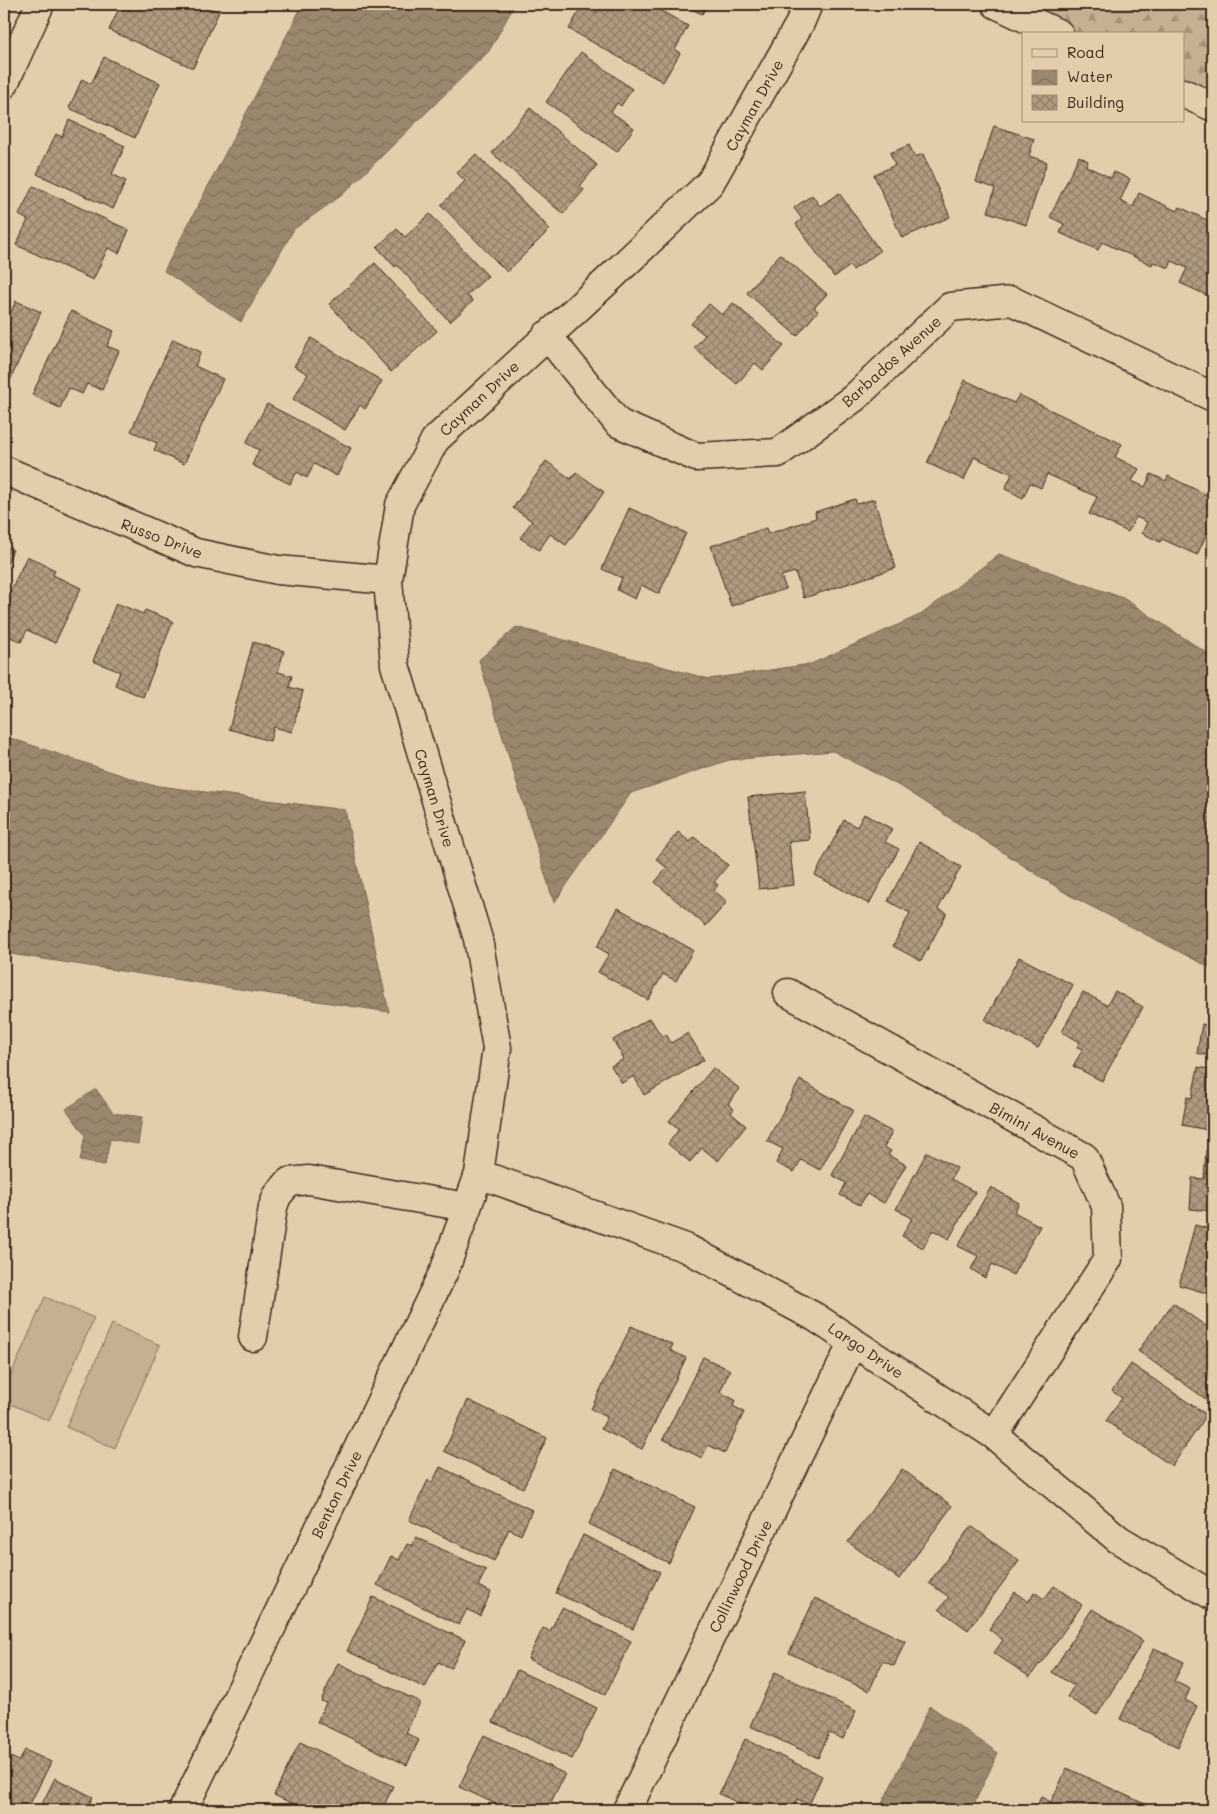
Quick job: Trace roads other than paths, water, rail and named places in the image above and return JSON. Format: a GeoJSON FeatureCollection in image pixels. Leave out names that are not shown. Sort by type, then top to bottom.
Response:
{"type":"FeatureCollection","features":[{"type":"Feature","properties":{"kind":"street"},"geometry":{"type":"LineString","coordinates":[[4,84],[40,4]]}},
{"type":"Feature","properties":{"kind":"street","name":"Cayman Drive"},"geometry":{"type":"LineString","coordinates":[[479,1174],[497,1048],[478,940],[395,665],[388,580],[400,505],[435,440],[710,183],[800,22],[808,4]]}},
{"type":"Feature","properties":{"kind":"street"},"geometry":{"type":"LineString","coordinates":[[996,4],[1055,32]]}},
{"type":"Feature","properties":{"kind":"street"},"geometry":{"type":"LineString","coordinates":[[1184,94],[1213,108]]}},
{"type":"Feature","properties":{"kind":"street","name":"Barbados Avenue"},"geometry":{"type":"LineString","coordinates":[[547,335],[618,422],[696,457],[778,453],[854,398],[950,307],[1012,301],[1213,397]]}},
{"type":"Feature","properties":{"kind":"street","name":"Russo Drive"},"geometry":{"type":"LineString","coordinates":[[4,470],[196,553],[278,570],[388,580]]}},
{"type":"Feature","properties":{"kind":"street","name":"Bimini Avenue"},"geometry":{"type":"LineString","coordinates":[[788,993],[1084,1157],[1106,1206],[1108,1259],[994,1435]]}},
{"type":"Feature","properties":{"kind":"street","name":"Benton Drive"},"geometry":{"type":"LineString","coordinates":[[184,1810],[444,1269],[479,1174]]}},
{"type":"Feature","properties":{"kind":"street","name":"Largo Drive"},"geometry":{"type":"LineString","coordinates":[[479,1174],[686,1248],[815,1316],[994,1435],[1118,1539],[1213,1596]]}},
{"type":"Feature","properties":{"kind":"street"},"geometry":{"type":"LineString","coordinates":[[253,1336],[273,1207],[277,1196],[289,1182],[309,1180],[467,1207]]}},
{"type":"Feature","properties":{"kind":"street","name":"Collinwood Drive"},"geometry":{"type":"LineString","coordinates":[[627,1810],[853,1342]]}},
{"type":"Feature","properties":{"kind":"water"},"geometry":{"type":"Polygon","coordinates":[[[303,4],[515,4],[489,51],[342,195],[294,229],[241,322],[164,271],[303,4]]]}},
{"type":"Feature","properties":{"kind":"water"},"geometry":{"type":"Polygon","coordinates":[[[999,554],[1123,598],[1213,657],[1213,969],[1069,895],[905,789],[833,751],[729,760],[631,793],[554,903],[479,660],[516,627],[709,679],[811,664],[922,614],[999,554]]]}},
{"type":"Feature","properties":{"kind":"water"},"geometry":{"type":"Polygon","coordinates":[[[4,736],[151,785],[345,810],[389,1012],[4,953],[4,736]]]}},
{"type":"Feature","properties":{"kind":"water"},"geometry":{"type":"Polygon","coordinates":[[[96,1089],[113,1113],[142,1117],[138,1144],[110,1139],[105,1165],[80,1161],[85,1135],[66,1109],[96,1089]]]}},
{"type":"Feature","properties":{"kind":"water"},"geometry":{"type":"Polygon","coordinates":[[[930,1706],[998,1753],[971,1810],[879,1810],[930,1706]]]}}]}
